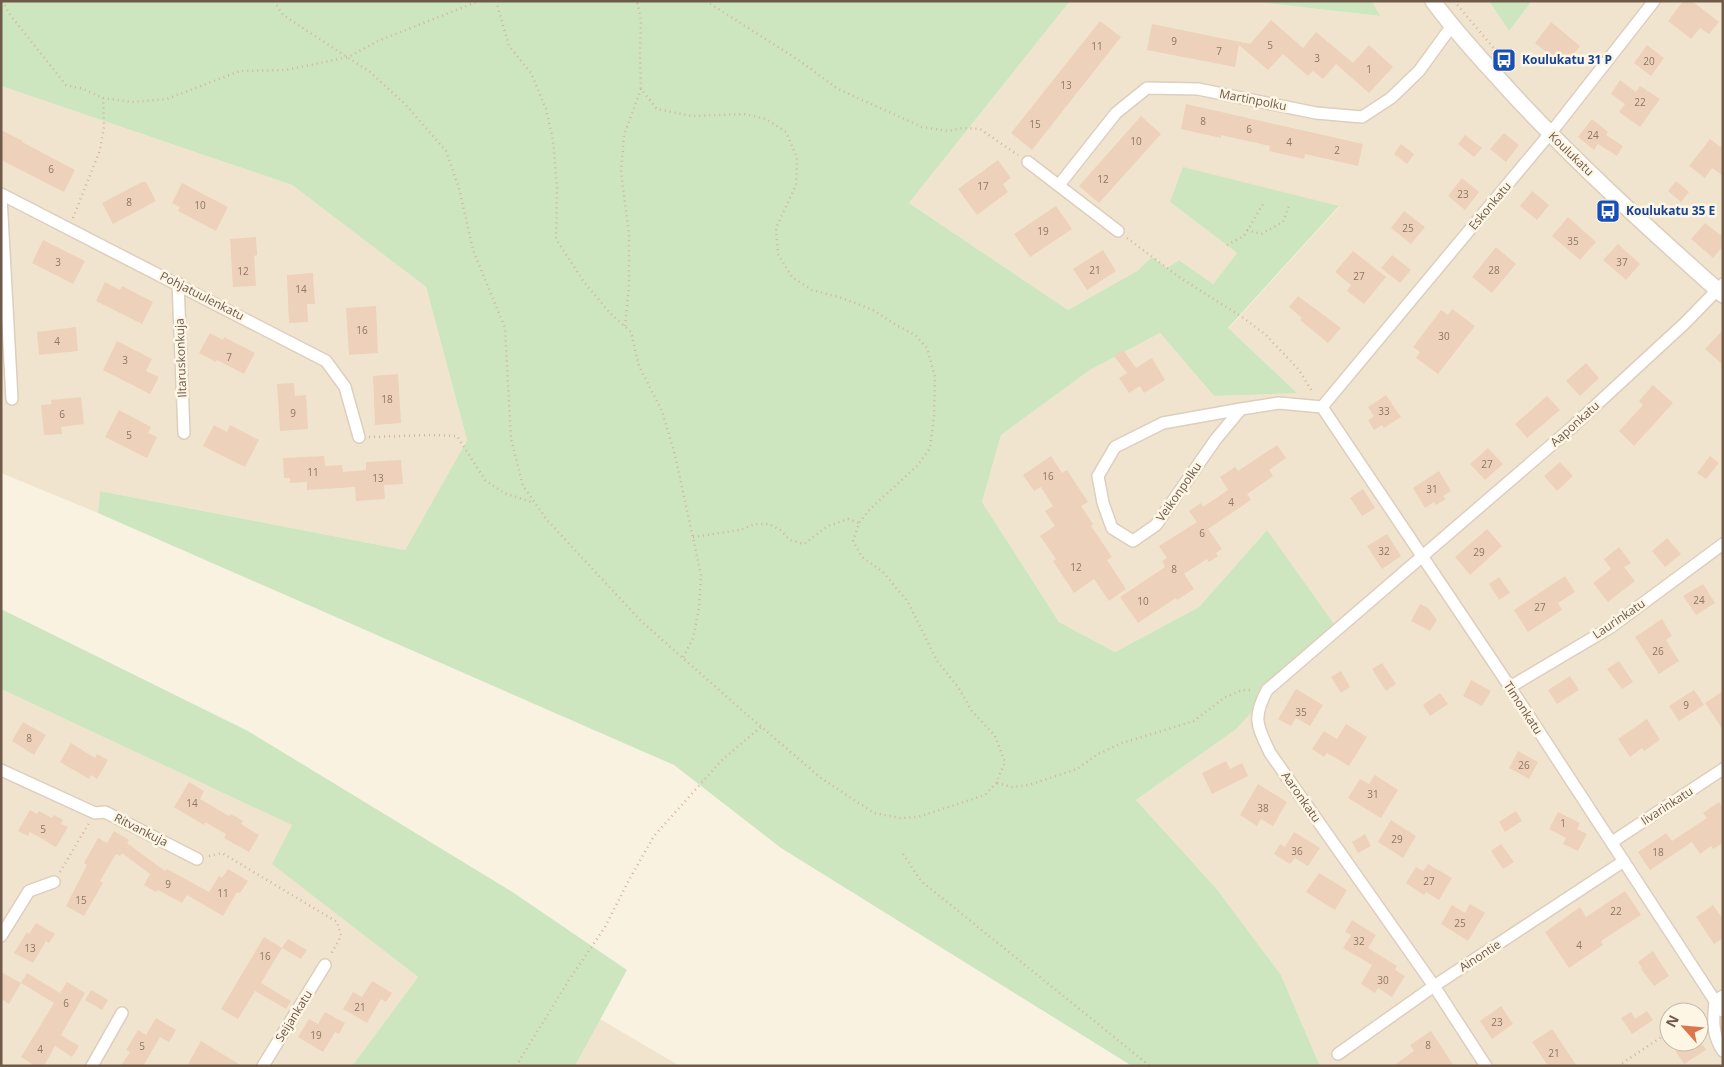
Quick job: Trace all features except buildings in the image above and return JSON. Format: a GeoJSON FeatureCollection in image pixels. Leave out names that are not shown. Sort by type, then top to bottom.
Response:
{"type":"FeatureCollection","features":[{"type":"Feature","properties":{"kind":"street","name":"Koulukatu"},"geometry":{"type":"LineString","coordinates":[[1432,1],[1451,27],[1550,134],[1610,192],[1721,290]]}},
{"type":"Feature","properties":{"kind":"street","name":"Eskonkatu"},"geometry":{"type":"LineString","coordinates":[[1322,407],[1550,134],[1654,1]]}},
{"type":"Feature","properties":{"kind":"street","name":"Martinpolku"},"geometry":{"type":"LineString","coordinates":[[1060,185],[1116,113],[1147,88],[1198,89],[1316,113],[1362,117],[1391,98],[1419,71],[1451,27]]}},
{"type":"Feature","properties":{"kind":"street"},"geometry":{"type":"LineString","coordinates":[[1028,162],[1118,231]]}},
{"type":"Feature","properties":{"kind":"street"},"geometry":{"type":"LineString","coordinates":[[1,195],[12,399]]}},
{"type":"Feature","properties":{"kind":"street","name":"Pohjatuulenkatu"},"geometry":{"type":"LineString","coordinates":[[1,195],[326,361],[344,386],[359,437]]}},
{"type":"Feature","properties":{"kind":"street","name":"Iltaruskonkuja"},"geometry":{"type":"LineString","coordinates":[[178,284],[184,433]]}},
{"type":"Feature","properties":{"kind":"street","name":"Aaponkatu"},"geometry":{"type":"LineString","coordinates":[[1423,558],[1570,429],[1721,290]]}},
{"type":"Feature","properties":{"kind":"street","name":"Veikonpolku"},"geometry":{"type":"LineString","coordinates":[[1241,409],[1216,439],[1156,525],[1134,541],[1112,528],[1103,503],[1098,476],[1115,447],[1162,423],[1241,409],[1279,403],[1322,407]]}},
{"type":"Feature","properties":{"kind":"street","name":"Timonkatu"},"geometry":{"type":"LineString","coordinates":[[1322,407],[1624,861],[1719,998],[1723,1011]]}},
{"type":"Feature","properties":{"kind":"street","name":"Laurinkatu"},"geometry":{"type":"LineString","coordinates":[[1510,687],[1611,626],[1723,544]]}},
{"type":"Feature","properties":{"kind":"street","name":"Aaronkatu"},"geometry":{"type":"LineString","coordinates":[[1423,558],[1267,690],[1256,718],[1270,753],[1434,986],[1486,1066]]}},
{"type":"Feature","properties":{"kind":"street","name":"Iivarinkatu"},"geometry":{"type":"LineString","coordinates":[[1612,842],[1723,769]]}},
{"type":"Feature","properties":{"kind":"street","name":"Ritvankuja"},"geometry":{"type":"LineString","coordinates":[[1,770],[95,814],[106,812],[198,859]]}},
{"type":"Feature","properties":{"kind":"street","name":"Ainontie"},"geometry":{"type":"LineString","coordinates":[[1338,1054],[1434,986],[1624,861]]}},
{"type":"Feature","properties":{"kind":"street"},"geometry":{"type":"LineString","coordinates":[[1,936],[29,891],[54,882]]}},
{"type":"Feature","properties":{"kind":"street","name":"Seijankatu"},"geometry":{"type":"LineString","coordinates":[[263,1066],[325,965]]}},
{"type":"Feature","properties":{"kind":"street"},"geometry":{"type":"LineString","coordinates":[[1719,998],[1713,1025],[1717,1042],[1723,1051]]}},
{"type":"Feature","properties":{"kind":"street"},"geometry":{"type":"LineString","coordinates":[[92,1066],[122,1013]]}},
{"type":"Feature","properties":{"kind":"path"},"geometry":{"type":"LineString","coordinates":[[2,1],[11,16],[66,85],[84,89],[103,98],[132,102],[167,99],[240,71],[286,70],[348,57],[378,41],[479,1]]}},
{"type":"Feature","properties":{"kind":"path"},"geometry":{"type":"LineString","coordinates":[[274,1],[283,15],[370,72],[405,104],[446,151],[459,188],[473,250],[505,328],[511,439],[523,486],[547,520],[641,620],[683,658],[821,778],[874,812],[900,818],[918,817],[985,795],[996,783],[1005,762],[994,736],[972,711],[958,687],[937,661],[908,602],[883,572],[862,556],[853,542],[859,523],[870,509],[918,465],[930,448],[934,416],[935,377],[927,348],[916,335],[873,310],[842,298],[812,290],[792,277],[778,254],[776,228],[796,185],[797,158],[786,132],[766,119],[744,114],[692,116],[657,109],[641,89]]}},
{"type":"Feature","properties":{"kind":"path"},"geometry":{"type":"LineString","coordinates":[[496,1],[509,46],[531,73],[546,109],[553,140],[557,189],[556,239],[584,282],[610,314],[631,332],[640,366],[662,411],[675,455],[702,575],[699,608],[693,638],[683,658]]}},
{"type":"Feature","properties":{"kind":"path"},"geometry":{"type":"LineString","coordinates":[[625,326],[629,287],[629,234],[621,172],[624,135],[641,89],[641,20],[637,1]]}},
{"type":"Feature","properties":{"kind":"path"},"geometry":{"type":"LineString","coordinates":[[706,1],[800,61],[838,89],[922,127],[948,131],[963,128],[980,129],[1028,162]]}},
{"type":"Feature","properties":{"kind":"path"},"geometry":{"type":"LineString","coordinates":[[68,228],[100,150],[104,126],[103,98]]}},
{"type":"Feature","properties":{"kind":"path"},"geometry":{"type":"LineString","coordinates":[[1247,230],[1262,234],[1283,222],[1290,202]]}},
{"type":"Feature","properties":{"kind":"path"},"geometry":{"type":"LineString","coordinates":[[1227,245],[1244,236],[1262,204]]}},
{"type":"Feature","properties":{"kind":"path"},"geometry":{"type":"LineString","coordinates":[[1118,231],[1179,277],[1242,317],[1266,335],[1299,370],[1322,407]]}},
{"type":"Feature","properties":{"kind":"path"},"geometry":{"type":"LineString","coordinates":[[359,437],[457,436],[485,480],[504,493],[535,503]]}},
{"type":"Feature","properties":{"kind":"path"},"geometry":{"type":"LineString","coordinates":[[693,537],[740,530],[755,524],[769,524],[780,530],[790,540],[804,544],[828,526],[848,519],[859,523]]}},
{"type":"Feature","properties":{"kind":"path"},"geometry":{"type":"LineString","coordinates":[[996,783],[1012,787],[1029,785],[1077,769],[1098,754],[1122,743],[1194,721],[1224,698],[1242,690],[1267,690]]}},
{"type":"Feature","properties":{"kind":"path"},"geometry":{"type":"LineString","coordinates":[[516,1066],[568,980],[604,927],[628,880],[654,836],[722,760],[761,727]]}},
{"type":"Feature","properties":{"kind":"path"},"geometry":{"type":"LineString","coordinates":[[54,882],[95,814]]}},
{"type":"Feature","properties":{"kind":"path"},"geometry":{"type":"LineString","coordinates":[[198,859],[222,853],[338,922],[340,936],[325,965]]}},
{"type":"Feature","properties":{"kind":"path"},"geometry":{"type":"LineString","coordinates":[[902,854],[920,881],[1150,1066]]}},
{"type":"Feature","properties":{"kind":"path"},"geometry":{"type":"LineString","coordinates":[[1618,1066],[1659,1039]]}},
{"type":"Feature","properties":{"kind":"shaded area"},"geometry":{"type":"Polygon","coordinates":[[[1070,1],[1249,1],[1379,16],[1372,1],[1489,1],[1509,31],[1532,1],[1723,1],[1723,1066],[1320,1066],[1281,975],[1216,888],[1136,800],[1235,730],[1267,530],[1199,607],[1115,652],[1059,622],[982,502],[1001,435],[1090,370],[1160,333],[1214,396],[1296,392],[1228,329],[1339,207],[1170,202],[1237,253],[1213,284],[1179,260],[1167,268],[1152,257],[1137,271],[1068,310],[909,203],[1070,1]]]}},
{"type":"Feature","properties":{"kind":"shaded area"},"geometry":{"type":"Polygon","coordinates":[[[1,86],[292,185],[426,287],[467,440],[405,550],[100,491],[98,513],[1,473],[1,86]]]}},
{"type":"Feature","properties":{"kind":"shaded area"},"geometry":{"type":"Polygon","coordinates":[[[1,689],[293,825],[273,864],[418,977],[352,1066],[1,1066],[1,689]]]}},
{"type":"Feature","properties":{"kind":"shaded area"},"geometry":{"type":"Polygon","coordinates":[[[600,1019],[680,1066],[575,1066],[600,1019]]]}},
{"type":"Feature","properties":{"kind":"green space"},"geometry":{"type":"Polygon","coordinates":[[[1,1],[1070,1],[909,203],[1068,310],[1137,271],[1152,257],[1167,268],[1179,260],[1213,284],[1237,253],[1170,202],[1183,167],[1339,206],[1228,328],[1297,393],[1214,396],[1160,333],[1090,370],[1001,435],[982,502],[1059,622],[1115,652],[1199,607],[1267,530],[1334,624],[1235,730],[1136,800],[1216,888],[1281,975],[1320,1066],[1132,1066],[781,848],[674,765],[98,513],[100,491],[405,550],[467,440],[426,287],[292,185],[1,86],[1,1]]]}},
{"type":"Feature","properties":{"kind":"green space"},"geometry":{"type":"Polygon","coordinates":[[[1249,1],[1372,1],[1380,16],[1249,1]]]}},
{"type":"Feature","properties":{"kind":"green space"},"geometry":{"type":"Polygon","coordinates":[[[1489,1],[1532,1],[1509,31],[1489,1]]]}},
{"type":"Feature","properties":{"kind":"green space"},"geometry":{"type":"Polygon","coordinates":[[[1,609],[248,731],[511,891],[627,970],[575,1066],[352,1066],[418,977],[272,864],[292,825],[1,689],[1,609]]]}},
{"type":"Feature","properties":{"kind":"place","name":"Koulukatu 31 P"},"geometry":{"type":"Point","coordinates":[1504,60]}},
{"type":"Feature","properties":{"kind":"place","name":"Koulukatu 35 E"},"geometry":{"type":"Point","coordinates":[1608,211]}}]}
